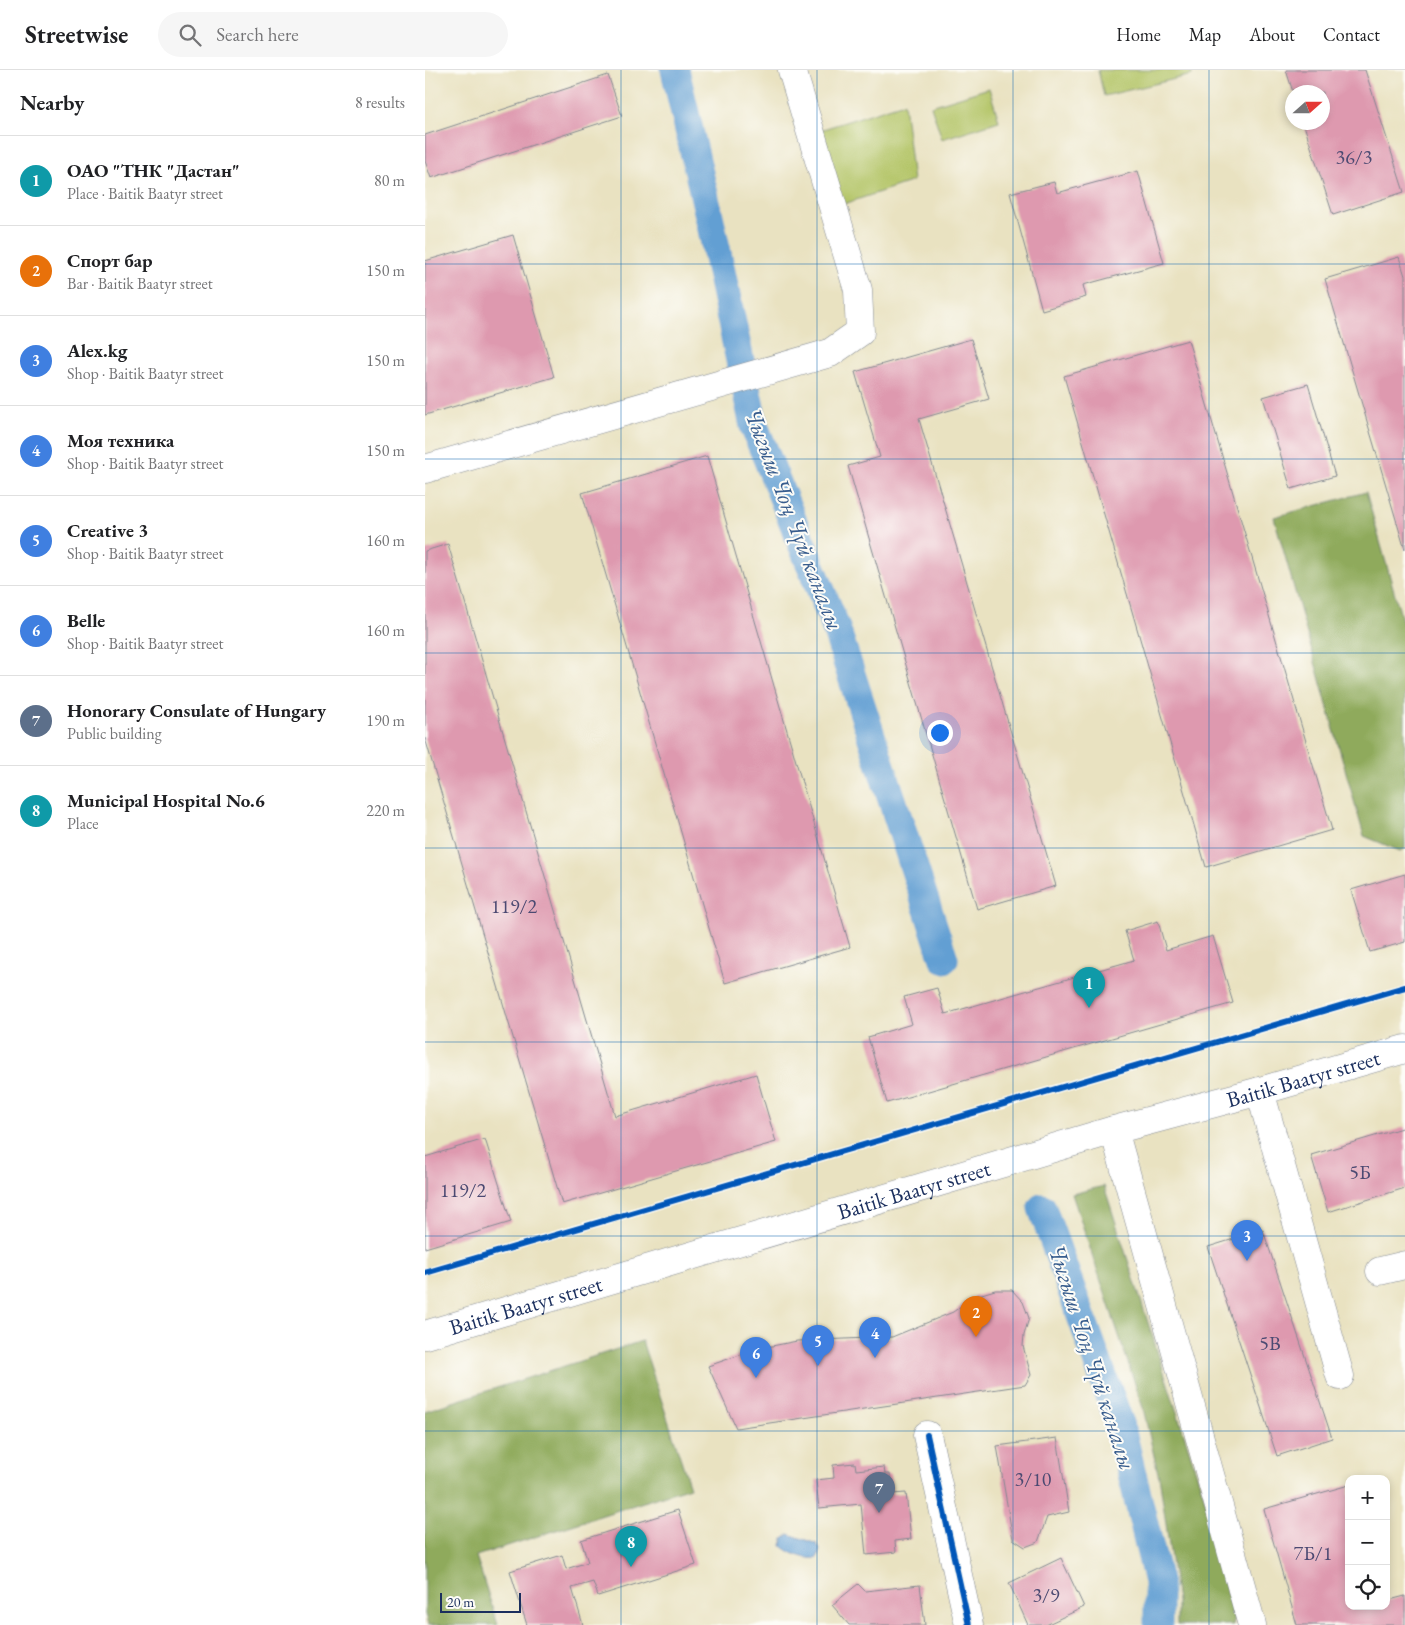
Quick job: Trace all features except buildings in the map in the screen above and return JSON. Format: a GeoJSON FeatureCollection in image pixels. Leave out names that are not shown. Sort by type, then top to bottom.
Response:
{"type":"FeatureCollection","features":[{"type":"Feature","properties":{"kind":"main road"},"geometry":{"type":"LineString","coordinates":[[425,469],[829,353],[860,332],[857,290],[791,70]]}},
{"type":"Feature","properties":{"kind":"main road","name":"Baitik Baatyr street"},"geometry":{"type":"LineString","coordinates":[[425,1335],[1114,1130],[1260,1091],[1405,1049]]}},
{"type":"Feature","properties":{"kind":"main road"},"geometry":{"type":"LineString","coordinates":[[1260,1091],[1340,1376]]}},
{"type":"Feature","properties":{"kind":"main road"},"geometry":{"type":"LineString","coordinates":[[1114,1130],[1253,1625]]}},
{"type":"Feature","properties":{"kind":"main road"},"geometry":{"type":"LineString","coordinates":[[927,1435],[969,1625]]}},
{"type":"Feature","properties":{"kind":"green space"},"geometry":{"type":"Polygon","coordinates":[[[1098,70],[1191,70],[1192,75],[1104,96],[1098,70]]]}},
{"type":"Feature","properties":{"kind":"green space"},"geometry":{"type":"Polygon","coordinates":[[[989,88],[999,121],[942,139],[931,106],[989,88]]]}},
{"type":"Feature","properties":{"kind":"green space"},"geometry":{"type":"Polygon","coordinates":[[[904,103],[913,181],[838,206],[817,131],[904,103]]]}},
{"type":"Feature","properties":{"kind":"green space"},"geometry":{"type":"Polygon","coordinates":[[[1366,492],[1405,630],[1405,849],[1400,851],[1364,836],[1274,517],[1366,492]]]}},
{"type":"Feature","properties":{"kind":"green space"},"geometry":{"type":"Polygon","coordinates":[[[1104,1186],[1204,1496],[1234,1620],[1233,1625],[1177,1625],[1177,1601],[1160,1482],[1143,1408],[1072,1194],[1104,1186]]]}},
{"type":"Feature","properties":{"kind":"green space"},"geometry":{"type":"Polygon","coordinates":[[[642,1341],[690,1487],[476,1556],[498,1625],[428,1625],[425,1614],[425,1411],[642,1341]]]}},
{"type":"Feature","properties":{"kind":"water"},"geometry":{"type":"Polygon","coordinates":[[[789,1534],[817,1544],[820,1550],[817,1558],[799,1556],[782,1546],[783,1539],[789,1534]]]}},
{"type":"Feature","properties":{"kind":"waterway","name":"Чыгыш Чоң Чүй каналы"},"geometry":{"type":"LineString","coordinates":[[675,70],[710,220],[754,426],[835,625],[944,959]]}},
{"type":"Feature","properties":{"kind":"waterway","name":"Чыгыш Чоң Чүй каналы"},"geometry":{"type":"LineString","coordinates":[[1042,1208],[1120,1424],[1158,1582],[1158,1625]]}},
{"type":"Feature","properties":{"kind":"cycle path"},"geometry":{"type":"LineString","coordinates":[[425,1273],[1405,987]]}},
{"type":"Feature","properties":{"kind":"cycle path"},"geometry":{"type":"LineString","coordinates":[[927,1435],[969,1625]]}},
{"type":"Feature","properties":{"kind":"place","name":"ОАО \"ТНК \"Дастан\""},"geometry":{"type":"Point","coordinates":[1089,1008]}},
{"type":"Feature","properties":{"kind":"place","name":"Alex.kg"},"geometry":{"type":"Point","coordinates":[1247,1261]}},
{"type":"Feature","properties":{"kind":"place","name":"Спорт бар"},"geometry":{"type":"Point","coordinates":[976,1337]}},
{"type":"Feature","properties":{"kind":"place","name":"Моя техника"},"geometry":{"type":"Point","coordinates":[875,1358]}},
{"type":"Feature","properties":{"kind":"place","name":"Creative 3"},"geometry":{"type":"Point","coordinates":[818,1366]}},
{"type":"Feature","properties":{"kind":"place","name":"Belle"},"geometry":{"type":"Point","coordinates":[756,1378]}},
{"type":"Feature","properties":{"kind":"place","name":"Honorary Consulate of Hungary"},"geometry":{"type":"Point","coordinates":[879,1513]}},
{"type":"Feature","properties":{"kind":"place","name":"Municipal Hospital No.6"},"geometry":{"type":"Point","coordinates":[631,1567]}}]}
